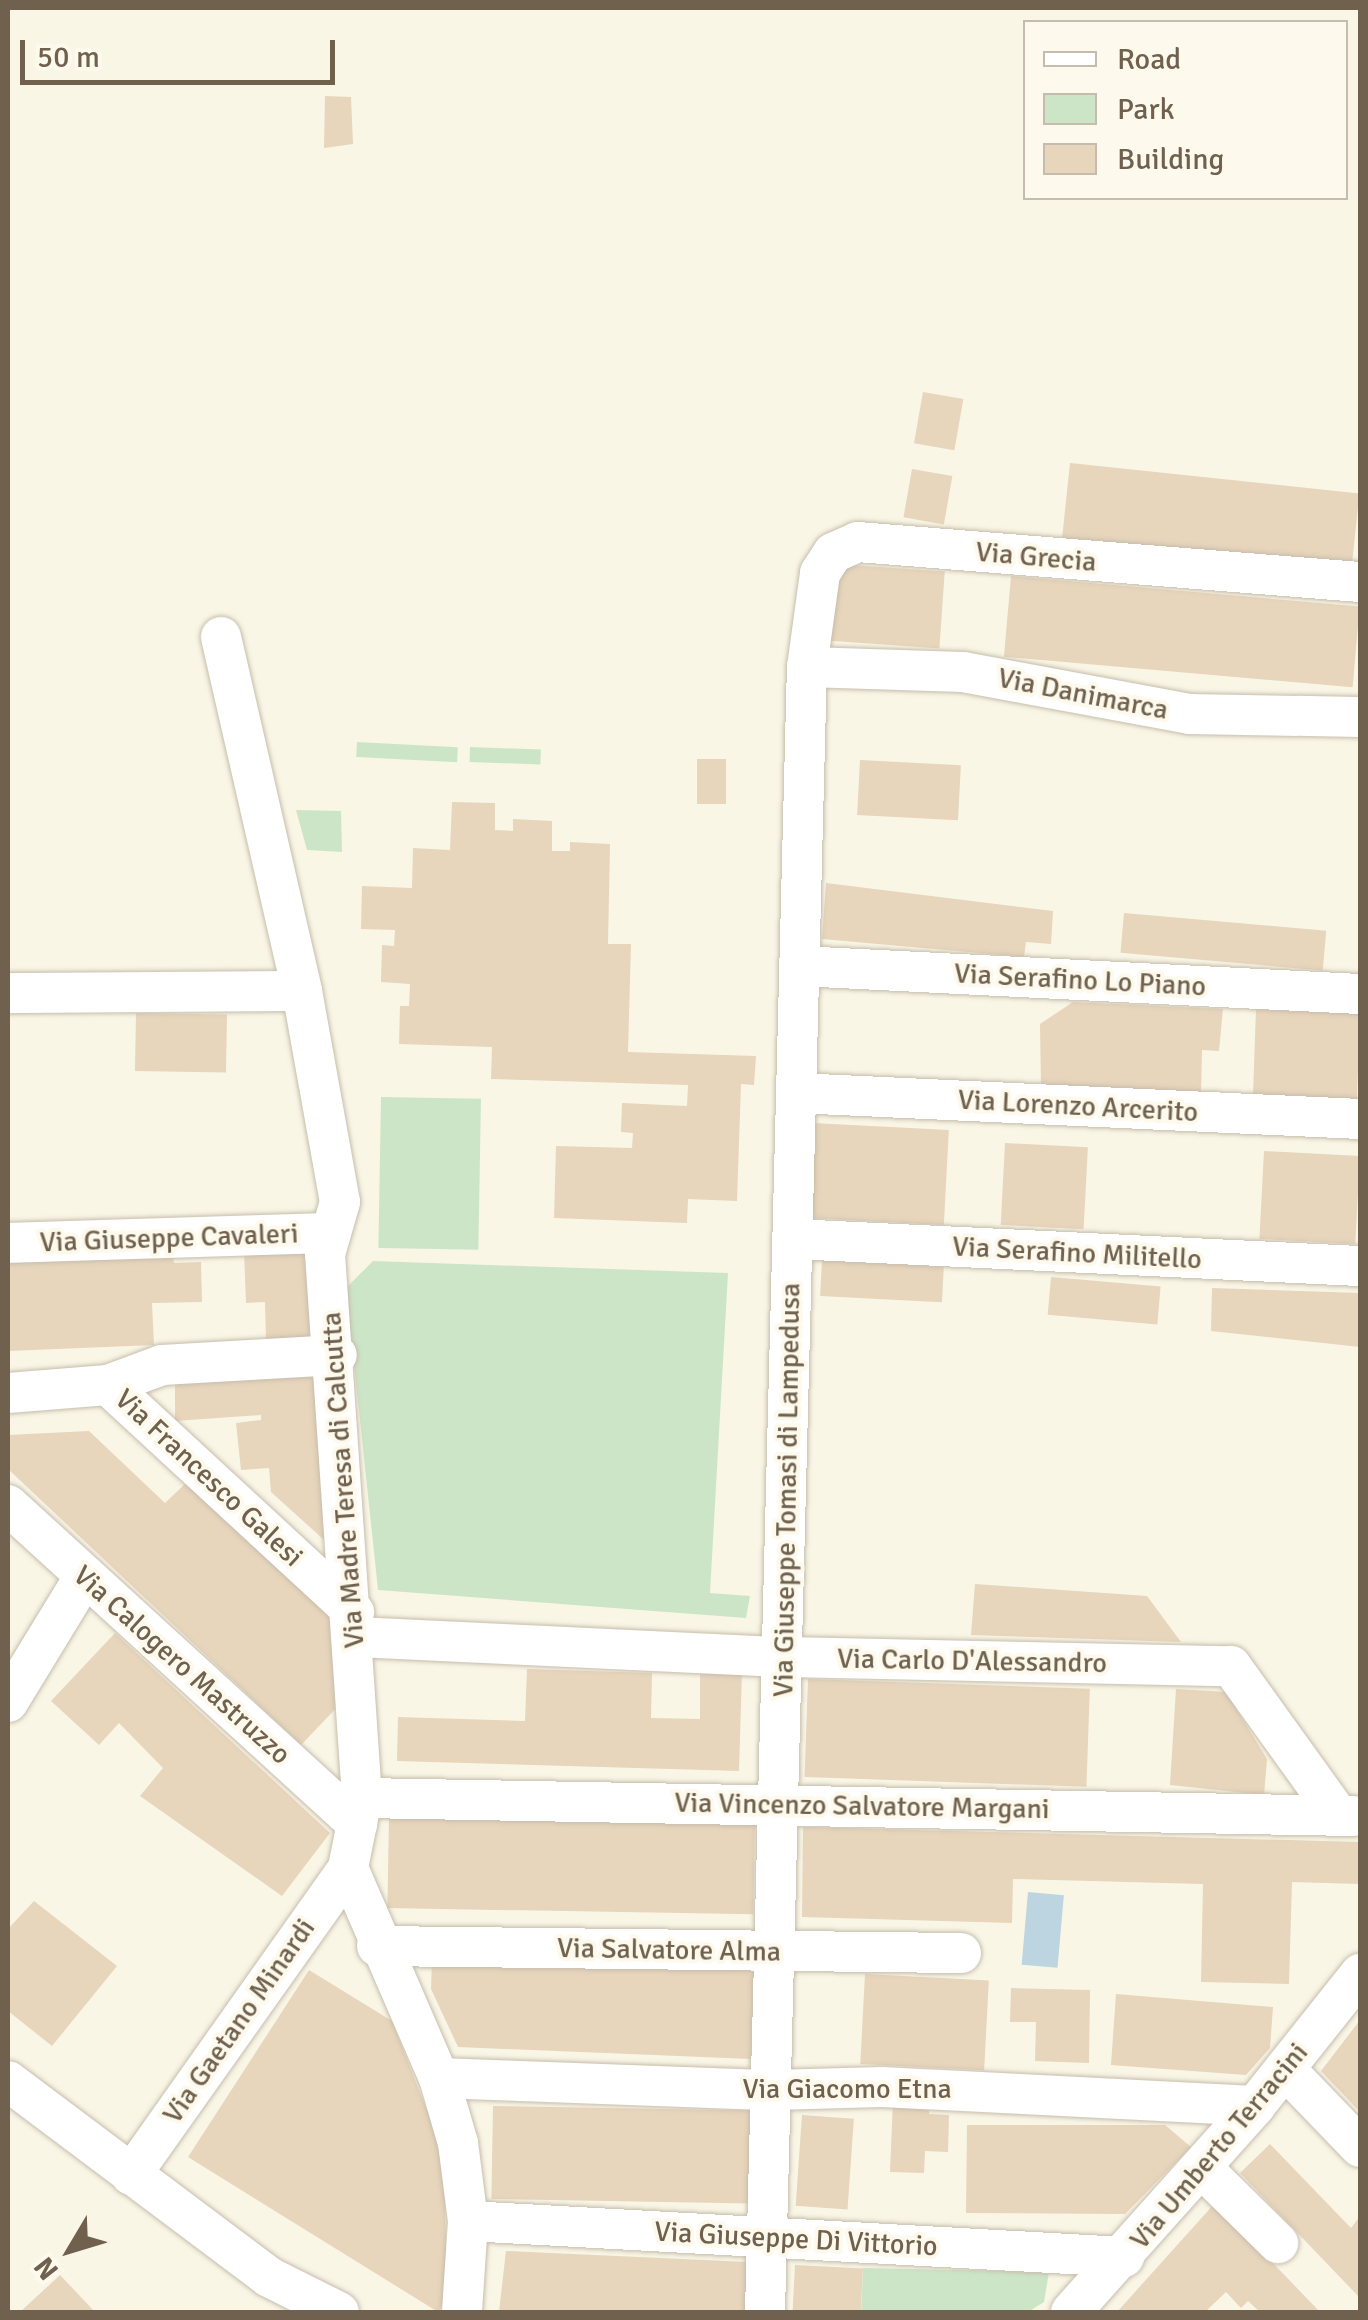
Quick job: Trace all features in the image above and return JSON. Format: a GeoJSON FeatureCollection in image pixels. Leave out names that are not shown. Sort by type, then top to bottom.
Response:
{"type":"FeatureCollection","features":[{"type":"Feature","properties":{"kind":"street","name":"Via Grecia"},"geometry":{"type":"LineString","coordinates":[[807,667],[820,574],[833,553],[858,542],[1360,582]]}},
{"type":"Feature","properties":{"kind":"street","name":"Via Madre Teresa di Calcutta"},"geometry":{"type":"LineString","coordinates":[[222,637],[302,991],[340,1202],[326,1254],[354,1624],[360,1811],[348,1868]]}},
{"type":"Feature","properties":{"kind":"street","name":"Via Danimarca"},"geometry":{"type":"LineString","coordinates":[[807,667],[963,672],[1189,714],[1360,717]]}},
{"type":"Feature","properties":{"kind":"street","name":"Via Giuseppe Tomasi di Lampedusa"},"geometry":{"type":"LineString","coordinates":[[765,2312],[807,667]]}},
{"type":"Feature","properties":{"kind":"street","name":"Via Serafino Lo Piano"},"geometry":{"type":"LineString","coordinates":[[799,966],[1360,994]]}},
{"type":"Feature","properties":{"kind":"street"},"geometry":{"type":"LineString","coordinates":[[8,994],[302,991]]}},
{"type":"Feature","properties":{"kind":"street","name":"Via Lorenzo Arcerito"},"geometry":{"type":"LineString","coordinates":[[796,1093],[1360,1119]]}},
{"type":"Feature","properties":{"kind":"street","name":"Via Giuseppe Cavaleri"},"geometry":{"type":"LineString","coordinates":[[8,1243],[332,1233]]}},
{"type":"Feature","properties":{"kind":"street","name":"Via Serafino Militello"},"geometry":{"type":"LineString","coordinates":[[793,1239],[1360,1266]]}},
{"type":"Feature","properties":{"kind":"street"},"geometry":{"type":"LineString","coordinates":[[8,1393],[108,1385],[162,1365],[336,1355]]}},
{"type":"Feature","properties":{"kind":"street","name":"Via Francesco Galesi"},"geometry":{"type":"LineString","coordinates":[[108,1385],[354,1624]]}},
{"type":"Feature","properties":{"kind":"street","name":"Via Calogero Mastruzzo"},"geometry":{"type":"LineString","coordinates":[[8,1505],[85,1576],[360,1811]]}},
{"type":"Feature","properties":{"kind":"street"},"geometry":{"type":"LineString","coordinates":[[8,1702],[85,1576]]}},
{"type":"Feature","properties":{"kind":"street","name":"Via Carlo D'Alessandro"},"geometry":{"type":"LineString","coordinates":[[354,1624],[783,1657],[1231,1666],[1348,1815]]}},
{"type":"Feature","properties":{"kind":"street","name":"Via Vincenzo Salvatore Margani"},"geometry":{"type":"LineString","coordinates":[[360,1811],[779,1806],[1348,1815]]}},
{"type":"Feature","properties":{"kind":"street"},"geometry":{"type":"LineString","coordinates":[[348,1868],[377,1946],[439,2078],[458,2143],[468,2221],[462,2312]]}},
{"type":"Feature","properties":{"kind":"street","name":"Via Gaetano Minardi"},"geometry":{"type":"LineString","coordinates":[[131,2174],[348,1868]]}},
{"type":"Feature","properties":{"kind":"street","name":"Via Salvatore Alma"},"geometry":{"type":"LineString","coordinates":[[377,1946],[960,1953]]}},
{"type":"Feature","properties":{"kind":"street","name":"Via Umberto Terracini"},"geometry":{"type":"LineString","coordinates":[[1070,2312],[1124,2257],[1256,2106],[1360,1974]]}},
{"type":"Feature","properties":{"kind":"street"},"geometry":{"type":"LineString","coordinates":[[1286,2069],[1360,2147]]}},
{"type":"Feature","properties":{"kind":"street","name":"Via Giacomo Etna"},"geometry":{"type":"LineString","coordinates":[[439,2078],[772,2090],[954,2089],[1256,2106]]}},
{"type":"Feature","properties":{"kind":"street"},"geometry":{"type":"LineString","coordinates":[[8,2081],[269,2277],[339,2312]]}},
{"type":"Feature","properties":{"kind":"street"},"geometry":{"type":"LineString","coordinates":[[1202,2168],[1278,2244]]}},
{"type":"Feature","properties":{"kind":"street","name":"Via Giuseppe Di Vittorio"},"geometry":{"type":"LineString","coordinates":[[468,2221],[1124,2257]]}},
{"type":"Feature","properties":{"kind":"green space"},"geometry":{"type":"Polygon","coordinates":[[[357,742],[458,747],[457,762],[356,757],[357,742]]]}},
{"type":"Feature","properties":{"kind":"green space"},"geometry":{"type":"Polygon","coordinates":[[[470,747],[541,749],[540,764],[469,762],[470,747]]]}},
{"type":"Feature","properties":{"kind":"green space"},"geometry":{"type":"Polygon","coordinates":[[[296,810],[341,811],[342,852],[307,850],[296,810]]]}},
{"type":"Feature","properties":{"kind":"green space"},"geometry":{"type":"Polygon","coordinates":[[[381,1097],[481,1099],[478,1250],[378,1248],[381,1097]]]}},
{"type":"Feature","properties":{"kind":"green space"},"geometry":{"type":"Polygon","coordinates":[[[373,1261],[728,1273],[710,1593],[750,1596],[746,1618],[378,1590],[346,1288],[373,1261]]]}},
{"type":"Feature","properties":{"kind":"green space"},"geometry":{"type":"Polygon","coordinates":[[[863,2268],[1049,2272],[1044,2302],[1028,2312],[861,2312],[863,2268]]]}},
{"type":"Feature","properties":{"kind":"water"},"geometry":{"type":"Polygon","coordinates":[[[1028,1892],[1064,1895],[1058,1968],[1022,1965],[1028,1892]]]}},
{"type":"Feature","properties":{"kind":"building"},"geometry":{"type":"Polygon","coordinates":[[[325,96],[351,97],[353,144],[324,148],[325,96]]]}},
{"type":"Feature","properties":{"kind":"building"},"geometry":{"type":"Polygon","coordinates":[[[923,392],[963,399],[954,450],[914,443],[923,392]]]}},
{"type":"Feature","properties":{"kind":"building"},"geometry":{"type":"Polygon","coordinates":[[[1070,463],[1359,493],[1351,569],[1062,539],[1070,463]]]}},
{"type":"Feature","properties":{"kind":"building"},"geometry":{"type":"Polygon","coordinates":[[[912,469],[952,476],[944,524],[903,517],[912,469]]]}},
{"type":"Feature","properties":{"kind":"building"},"geometry":{"type":"Polygon","coordinates":[[[836,564],[945,572],[939,648],[831,641],[836,564]]]}},
{"type":"Feature","properties":{"kind":"building"},"geometry":{"type":"Polygon","coordinates":[[[1011,576],[1360,607],[1353,687],[1004,657],[1011,576]]]}},
{"type":"Feature","properties":{"kind":"building"},"geometry":{"type":"Polygon","coordinates":[[[697,759],[726,759],[726,804],[697,804],[697,759]]]}},
{"type":"Feature","properties":{"kind":"building"},"geometry":{"type":"Polygon","coordinates":[[[860,760],[961,765],[958,820],[857,815],[860,760]]]}},
{"type":"Feature","properties":{"kind":"building"},"geometry":{"type":"Polygon","coordinates":[[[452,802],[495,803],[495,830],[513,831],[513,819],[552,821],[552,851],[570,851],[570,842],[610,844],[608,944],[631,944],[628,1052],[756,1056],[754,1085],[741,1084],[737,1201],[688,1199],[687,1223],[554,1218],[556,1146],[632,1148],[633,1133],[621,1132],[622,1103],[687,1106],[688,1085],[491,1079],[492,1047],[399,1044],[400,1006],[409,1006],[410,984],[381,982],[382,945],[394,946],[395,930],[361,929],[362,886],[412,888],[413,848],[450,850],[452,802]]]}},
{"type":"Feature","properties":{"kind":"building"},"geometry":{"type":"Polygon","coordinates":[[[826,883],[1053,911],[1051,944],[1026,942],[1024,957],[822,939],[826,883]]]}},
{"type":"Feature","properties":{"kind":"building"},"geometry":{"type":"Polygon","coordinates":[[[1124,913],[1326,931],[1323,971],[1121,953],[1124,913]]]}},
{"type":"Feature","properties":{"kind":"building"},"geometry":{"type":"Polygon","coordinates":[[[1073,1002],[1223,1009],[1219,1051],[1202,1050],[1201,1097],[1041,1087],[1040,1024],[1073,1002]]]}},
{"type":"Feature","properties":{"kind":"building"},"geometry":{"type":"Polygon","coordinates":[[[1256,1009],[1360,1013],[1357,1100],[1253,1096],[1256,1009]]]}},
{"type":"Feature","properties":{"kind":"building"},"geometry":{"type":"Polygon","coordinates":[[[136,1013],[227,1015],[226,1073],[135,1071],[136,1013]]]}},
{"type":"Feature","properties":{"kind":"building"},"geometry":{"type":"Polygon","coordinates":[[[813,1123],[949,1130],[944,1225],[808,1218],[813,1123]]]}},
{"type":"Feature","properties":{"kind":"building"},"geometry":{"type":"Polygon","coordinates":[[[1005,1143],[1088,1147],[1084,1229],[1001,1225],[1005,1143]]]}},
{"type":"Feature","properties":{"kind":"building"},"geometry":{"type":"Polygon","coordinates":[[[1264,1151],[1360,1156],[1355,1244],[1259,1239],[1264,1151]]]}},
{"type":"Feature","properties":{"kind":"building"},"geometry":{"type":"Polygon","coordinates":[[[314,1249],[318,1339],[266,1341],[265,1302],[246,1303],[244,1251],[314,1249]]]}},
{"type":"Feature","properties":{"kind":"building"},"geometry":{"type":"Polygon","coordinates":[[[173,1254],[174,1263],[201,1262],[202,1302],[152,1303],[154,1345],[8,1351],[8,1260],[173,1254]]]}},
{"type":"Feature","properties":{"kind":"building"},"geometry":{"type":"Polygon","coordinates":[[[822,1260],[944,1266],[942,1302],[820,1296],[822,1260]]]}},
{"type":"Feature","properties":{"kind":"building"},"geometry":{"type":"Polygon","coordinates":[[[1051,1277],[1161,1287],[1157,1324],[1048,1315],[1051,1277]]]}},
{"type":"Feature","properties":{"kind":"building"},"geometry":{"type":"Polygon","coordinates":[[[1212,1288],[1360,1293],[1360,1347],[1211,1331],[1212,1288]]]}},
{"type":"Feature","properties":{"kind":"building"},"geometry":{"type":"Polygon","coordinates":[[[320,1372],[333,1548],[271,1492],[269,1468],[241,1470],[236,1423],[261,1420],[261,1415],[175,1421],[175,1379],[320,1372]]]}},
{"type":"Feature","properties":{"kind":"building"},"geometry":{"type":"Polygon","coordinates":[[[89,1431],[165,1503],[188,1481],[335,1617],[342,1702],[301,1745],[8,1469],[8,1435],[89,1431]]]}},
{"type":"Feature","properties":{"kind":"building"},"geometry":{"type":"Polygon","coordinates":[[[975,1584],[1147,1596],[1181,1642],[971,1635],[975,1584]]]}},
{"type":"Feature","properties":{"kind":"building"},"geometry":{"type":"Polygon","coordinates":[[[115,1633],[330,1833],[282,1896],[140,1796],[163,1768],[119,1723],[99,1745],[51,1701],[115,1633]]]}},
{"type":"Feature","properties":{"kind":"building"},"geometry":{"type":"Polygon","coordinates":[[[527,1669],[652,1673],[651,1718],[700,1719],[700,1670],[742,1671],[739,1771],[397,1761],[398,1717],[525,1721],[527,1669]]]}},
{"type":"Feature","properties":{"kind":"building"},"geometry":{"type":"Polygon","coordinates":[[[808,1679],[1090,1689],[1086,1787],[805,1777],[808,1679]]]}},
{"type":"Feature","properties":{"kind":"building"},"geometry":{"type":"Polygon","coordinates":[[[1176,1689],[1226,1692],[1267,1759],[1264,1795],[1170,1785],[1176,1689]]]}},
{"type":"Feature","properties":{"kind":"building"},"geometry":{"type":"Polygon","coordinates":[[[389,1817],[755,1823],[753,1914],[387,1908],[389,1817]]]}},
{"type":"Feature","properties":{"kind":"building"},"geometry":{"type":"Polygon","coordinates":[[[803,1827],[1360,1842],[1360,1884],[1292,1882],[1289,1984],[1201,1982],[1203,1884],[1013,1879],[1012,1923],[802,1917],[803,1827]]]}},
{"type":"Feature","properties":{"kind":"building"},"geometry":{"type":"Polygon","coordinates":[[[34,1901],[117,1966],[52,2046],[8,2011],[8,1929],[34,1901]]]}},
{"type":"Feature","properties":{"kind":"building"},"geometry":{"type":"Polygon","coordinates":[[[432,1961],[755,1970],[751,2059],[458,2047],[431,1989],[432,1961]]]}},
{"type":"Feature","properties":{"kind":"building"},"geometry":{"type":"Polygon","coordinates":[[[309,1970],[392,2021],[444,2154],[447,2298],[438,2312],[188,2157],[309,1970]]]}},
{"type":"Feature","properties":{"kind":"building"},"geometry":{"type":"Polygon","coordinates":[[[865,1974],[989,1980],[984,2070],[860,2064],[865,1974]]]}},
{"type":"Feature","properties":{"kind":"building"},"geometry":{"type":"Polygon","coordinates":[[[1011,1988],[1090,1990],[1089,2063],[1035,2061],[1036,2022],[1010,2022],[1011,1988]]]}},
{"type":"Feature","properties":{"kind":"building"},"geometry":{"type":"Polygon","coordinates":[[[1116,1994],[1273,2007],[1270,2048],[1246,2075],[1111,2065],[1116,1994]]]}},
{"type":"Feature","properties":{"kind":"building"},"geometry":{"type":"Polygon","coordinates":[[[1360,2020],[1360,2112],[1321,2071],[1360,2020]]]}},
{"type":"Feature","properties":{"kind":"building"},"geometry":{"type":"Polygon","coordinates":[[[893,2100],[930,2102],[929,2114],[949,2115],[948,2152],[925,2151],[924,2173],[890,2172],[893,2100]]]}},
{"type":"Feature","properties":{"kind":"building"},"geometry":{"type":"Polygon","coordinates":[[[493,2106],[751,2111],[749,2203],[491,2199],[493,2106]]]}},
{"type":"Feature","properties":{"kind":"building"},"geometry":{"type":"Polygon","coordinates":[[[802,2115],[854,2119],[848,2209],[796,2206],[802,2115]]]}},
{"type":"Feature","properties":{"kind":"building"},"geometry":{"type":"Polygon","coordinates":[[[967,2125],[1165,2125],[1191,2147],[1125,2214],[966,2213],[967,2125]]]}},
{"type":"Feature","properties":{"kind":"building"},"geometry":{"type":"Polygon","coordinates":[[[1270,2144],[1351,2228],[1360,2216],[1360,2298],[1240,2173],[1270,2144]]]}},
{"type":"Feature","properties":{"kind":"building"},"geometry":{"type":"Polygon","coordinates":[[[1215,2203],[1320,2312],[1260,2312],[1248,2301],[1241,2308],[1226,2292],[1205,2312],[1117,2312],[1215,2203]]]}},
{"type":"Feature","properties":{"kind":"building"},"geometry":{"type":"Polygon","coordinates":[[[506,2251],[747,2262],[746,2312],[499,2312],[506,2251]]]}},
{"type":"Feature","properties":{"kind":"building"},"geometry":{"type":"Polygon","coordinates":[[[795,2265],[863,2269],[861,2312],[793,2312],[795,2265]]]}},
{"type":"Feature","properties":{"kind":"building"},"geometry":{"type":"Polygon","coordinates":[[[60,2275],[95,2312],[20,2312],[60,2275]]]}}]}
